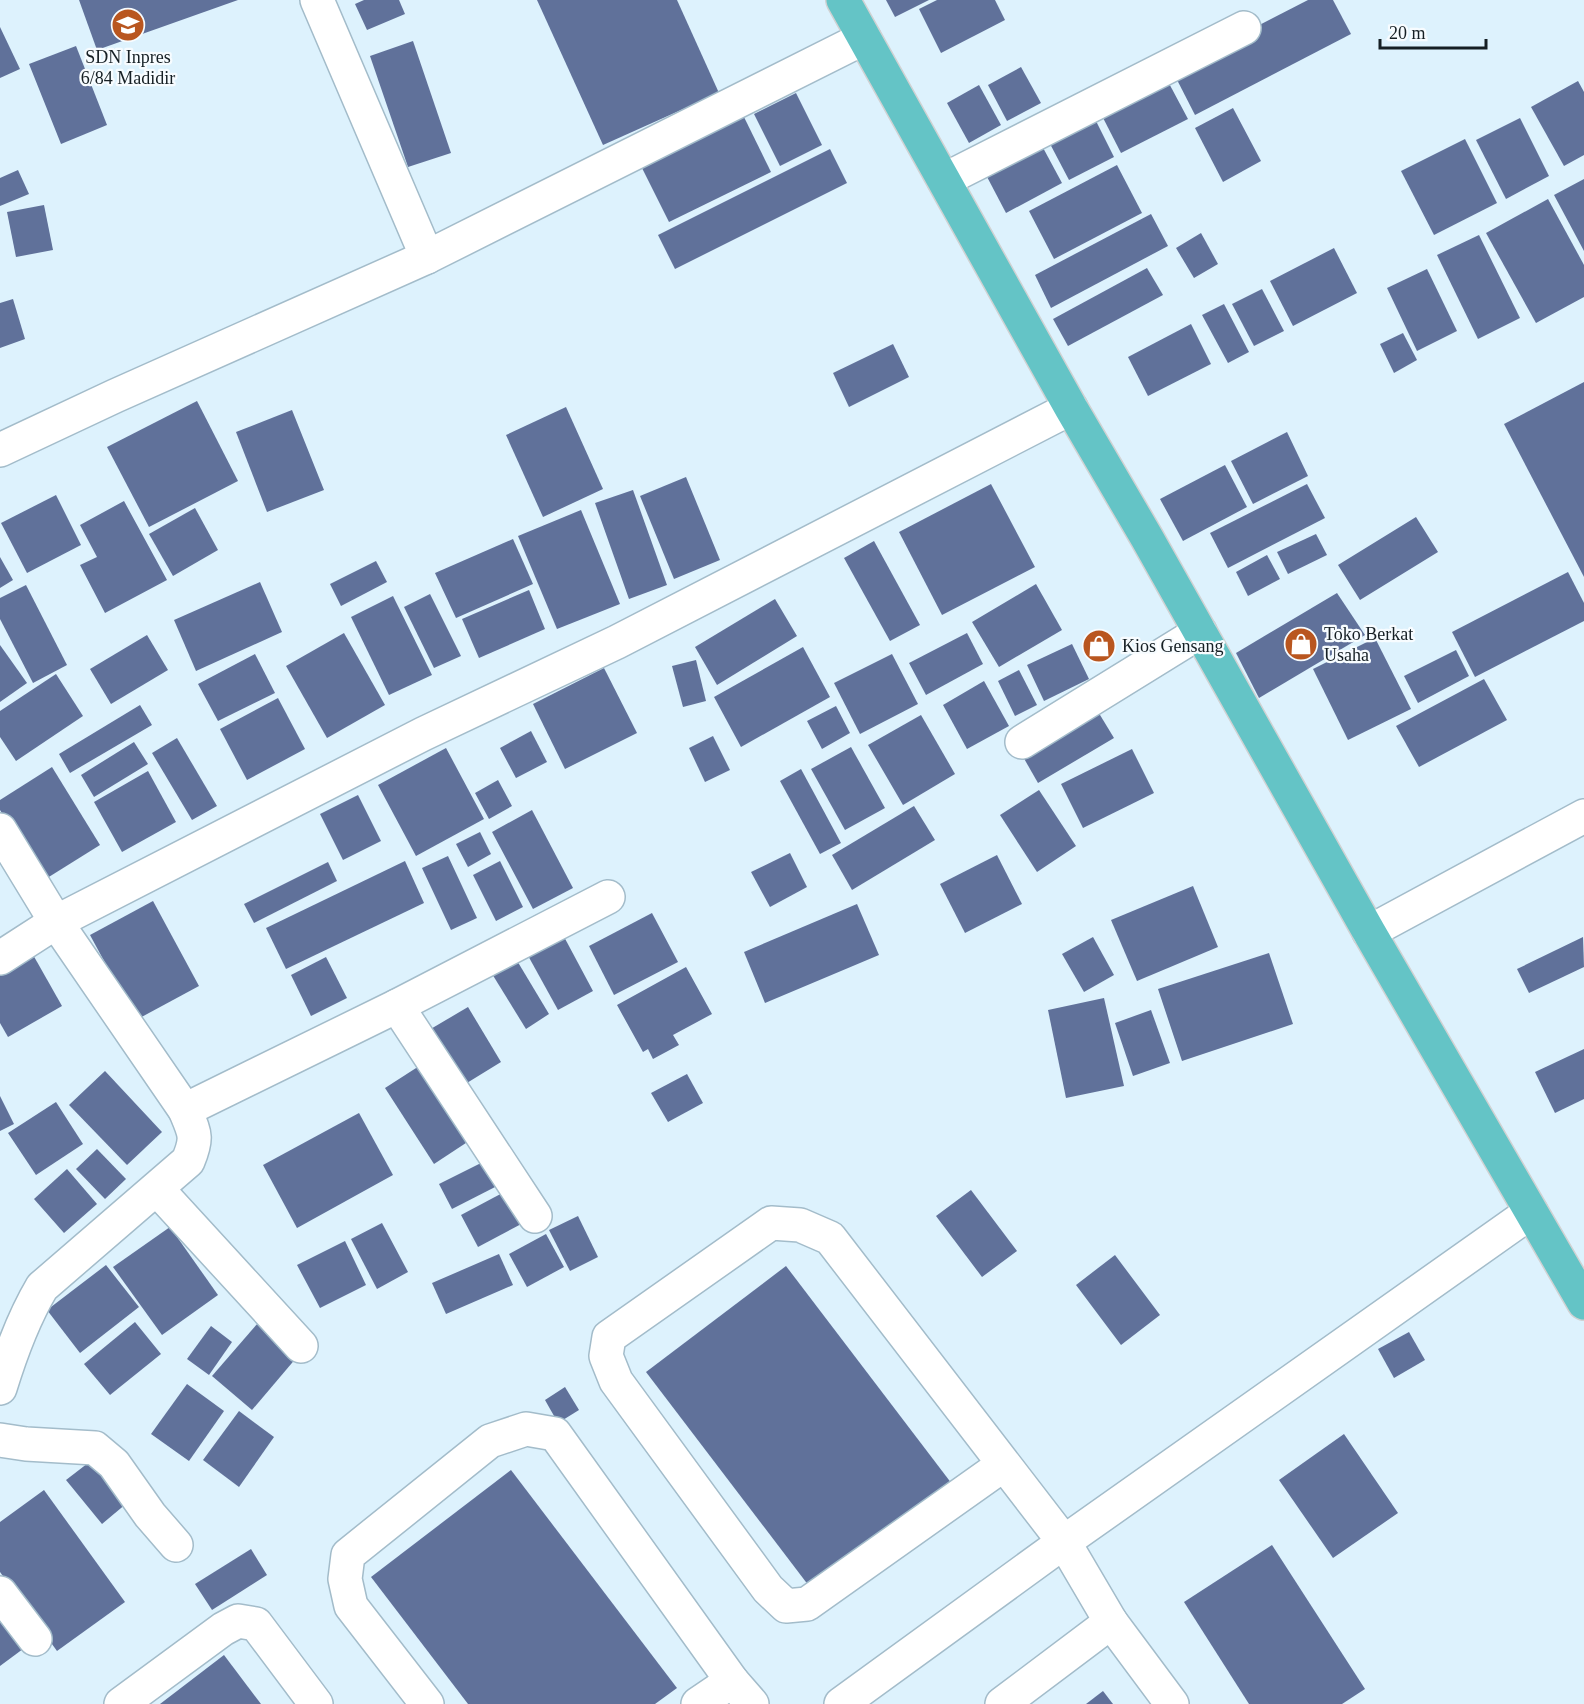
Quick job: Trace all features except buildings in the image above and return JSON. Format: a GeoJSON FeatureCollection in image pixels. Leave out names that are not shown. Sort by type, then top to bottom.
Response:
{"type":"FeatureCollection","features":[{"type":"Feature","properties":{"kind":"highway"},"geometry":{"type":"LineString","coordinates":[[843,0],[1071,408],[1369,932],[1584,1303]]}},
{"type":"Feature","properties":{"kind":"street"},"geometry":{"type":"LineString","coordinates":[[317,0],[428,257]]}},
{"type":"Feature","properties":{"kind":"street"},"geometry":{"type":"LineString","coordinates":[[945,180],[1244,28]]}},
{"type":"Feature","properties":{"kind":"street"},"geometry":{"type":"LineString","coordinates":[[0,450],[115,396],[428,257],[864,38]]}},
{"type":"Feature","properties":{"kind":"street"},"geometry":{"type":"LineString","coordinates":[[0,958],[56,922],[423,734],[617,642],[1071,408]]}},
{"type":"Feature","properties":{"kind":"street"},"geometry":{"type":"LineString","coordinates":[[1022,742],[1200,632]]}},
{"type":"Feature","properties":{"kind":"street"},"geometry":{"type":"LineString","coordinates":[[1369,932],[1584,816]]}},
{"type":"Feature","properties":{"kind":"street"},"geometry":{"type":"LineString","coordinates":[[0,830],[56,922],[185,1110],[192,1126],[195,1142],[188,1161],[42,1287],[27,1312],[0,1388]]}},
{"type":"Feature","properties":{"kind":"street"},"geometry":{"type":"LineString","coordinates":[[185,1110],[397,1006],[608,897]]}},
{"type":"Feature","properties":{"kind":"street"},"geometry":{"type":"LineString","coordinates":[[397,1006],[535,1216]]}},
{"type":"Feature","properties":{"kind":"street"},"geometry":{"type":"LineString","coordinates":[[157,1189],[301,1346]]}},
{"type":"Feature","properties":{"kind":"street"},"geometry":{"type":"LineString","coordinates":[[841,1704],[1064,1542],[1531,1212]]}},
{"type":"Feature","properties":{"kind":"street"},"geometry":{"type":"LineString","coordinates":[[1003,1465],[807,1604],[786,1606],[768,1589],[616,1381],[606,1356],[609,1337],[771,1223],[800,1225],[830,1238],[1064,1542],[1111,1622],[1172,1704]]}},
{"type":"Feature","properties":{"kind":"street"},"geometry":{"type":"LineString","coordinates":[[428,1704],[351,1606],[345,1579],[348,1555],[490,1441],[526,1429],[555,1434],[742,1693],[698,1704]]}},
{"type":"Feature","properties":{"kind":"street"},"geometry":{"type":"LineString","coordinates":[[0,1440],[26,1444],[95,1448],[114,1464],[150,1515],[176,1545]]}},
{"type":"Feature","properties":{"kind":"street"},"geometry":{"type":"LineString","coordinates":[[0,1593],[35,1639]]}},
{"type":"Feature","properties":{"kind":"street"},"geometry":{"type":"LineString","coordinates":[[121,1704],[223,1629],[238,1621],[256,1624],[316,1704]]}},
{"type":"Feature","properties":{"kind":"street"},"geometry":{"type":"LineString","coordinates":[[1002,1704],[1111,1622]]}},
{"type":"Feature","properties":{"kind":"place","name":"SDN Inpres 6/84 Madidir"},"geometry":{"type":"Point","coordinates":[128,25]}},
{"type":"Feature","properties":{"kind":"place","name":"Toko Berkat Usaha"},"geometry":{"type":"Point","coordinates":[1301,644]}},
{"type":"Feature","properties":{"kind":"place","name":"Kios Gensang"},"geometry":{"type":"Point","coordinates":[1099,646]}}]}
